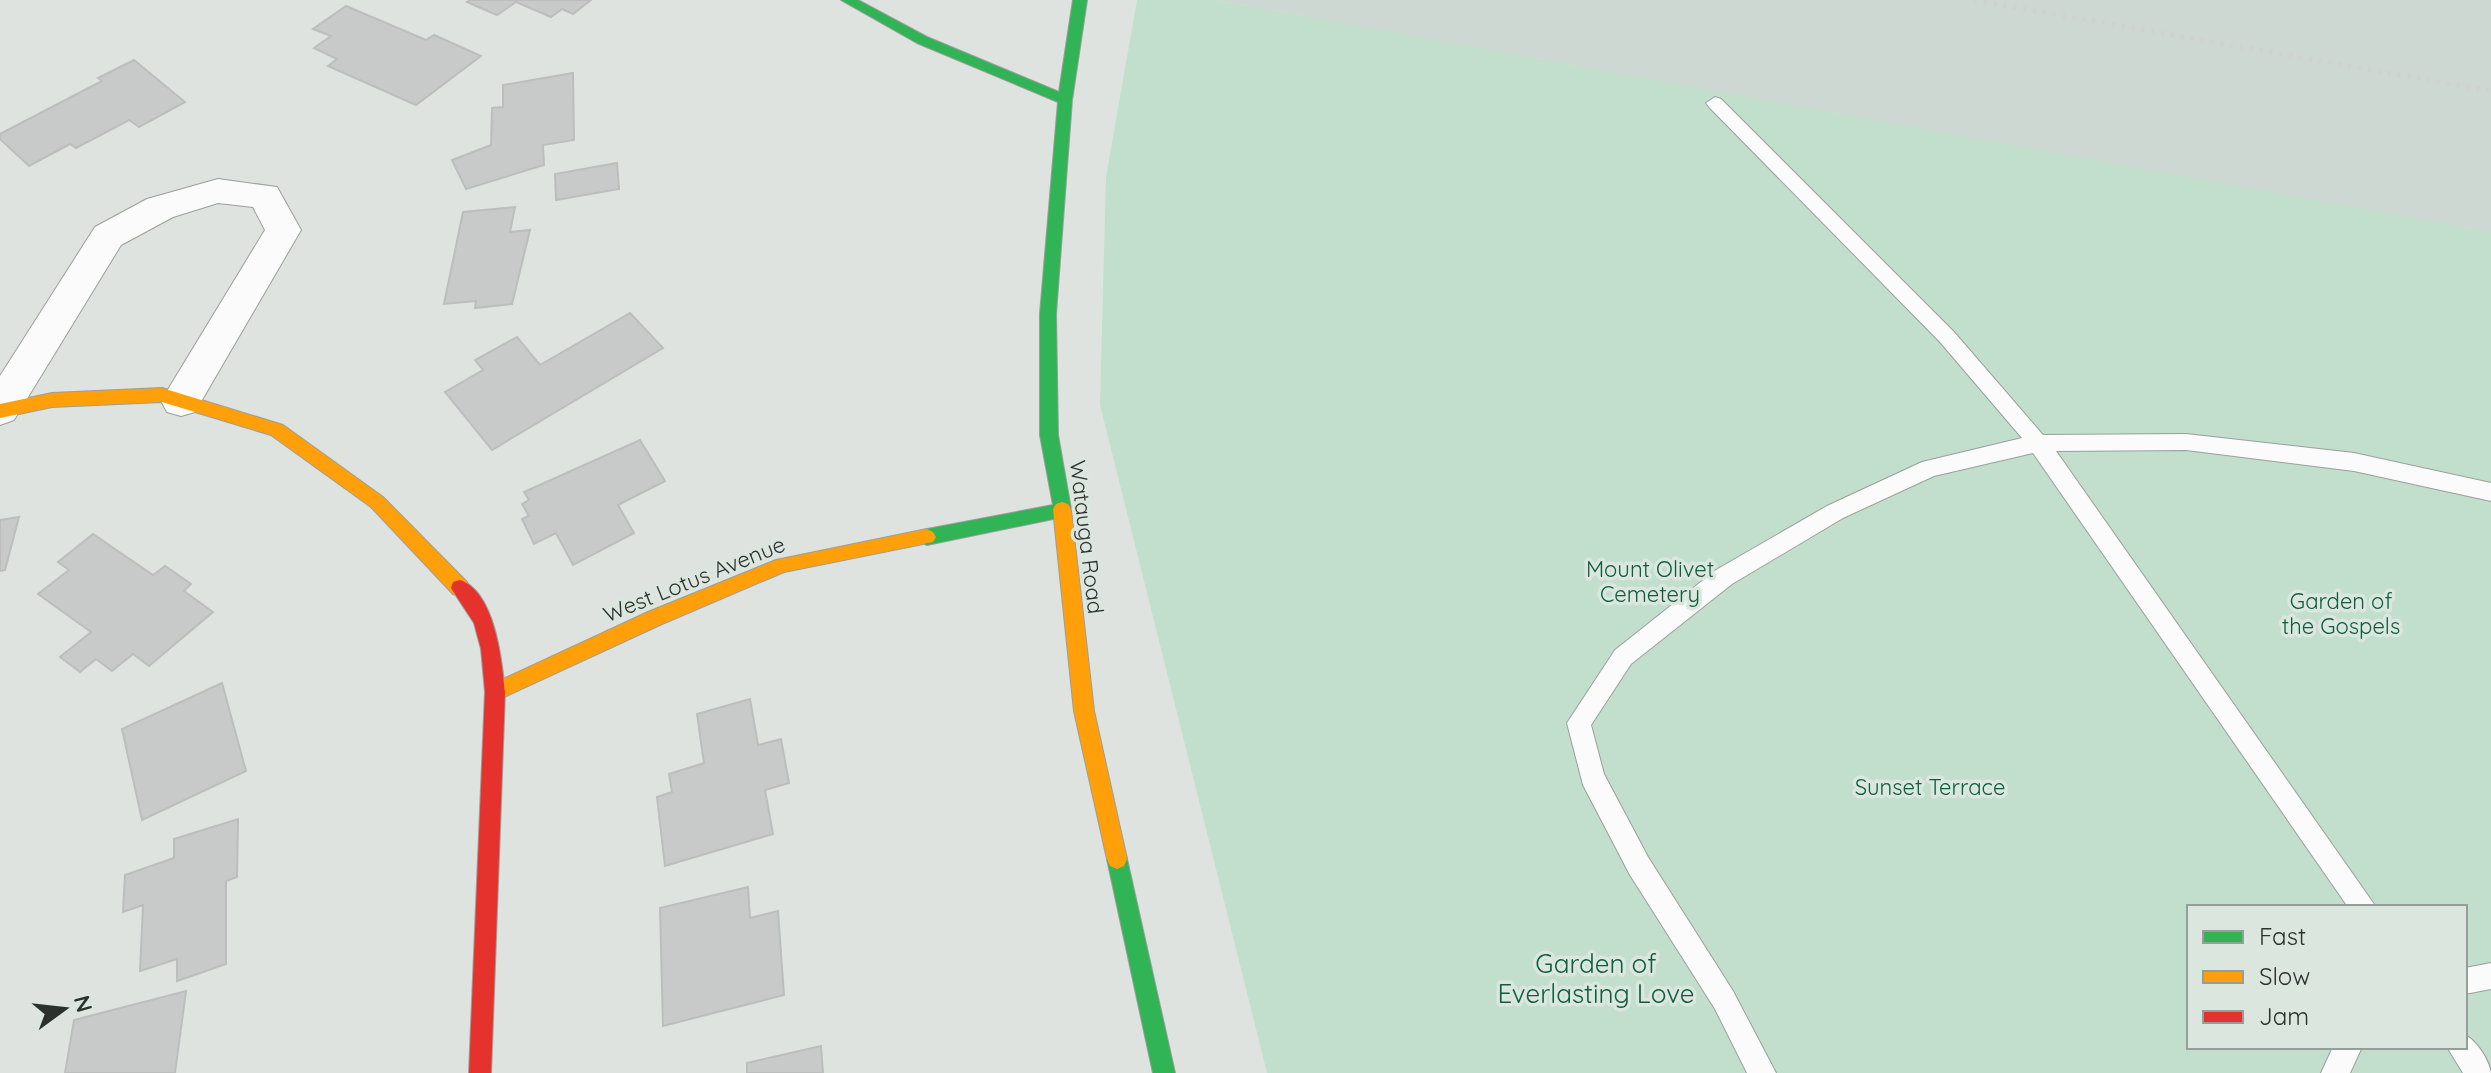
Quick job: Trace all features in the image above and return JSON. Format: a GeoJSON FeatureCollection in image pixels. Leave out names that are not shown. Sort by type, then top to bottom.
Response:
{"type":"FeatureCollection","features":[{"type":"Feature","properties":{"kind":"street"},"geometry":{"type":"LineString","coordinates":[[848,0],[922,40],[1065,100]]}},
{"type":"Feature","properties":{"kind":"street","name":"Watauga Road"},"geometry":{"type":"LineString","coordinates":[[1080,0],[1065,100],[1048,314],[1049,435],[1062,511],[1084,711],[1164,1073]]}},
{"type":"Feature","properties":{"kind":"street"},"geometry":{"type":"LineString","coordinates":[[0,410],[108,236],[160,208],[218,191],[265,196],[283,230],[181,401]]}},
{"type":"Feature","properties":{"kind":"street"},"geometry":{"type":"LineString","coordinates":[[0,410],[52,400],[162,395],[277,430],[377,502],[476,604],[492,645],[495,692],[480,1073]]}},
{"type":"Feature","properties":{"kind":"street","name":"West Lotus Avenue"},"geometry":{"type":"LineString","coordinates":[[495,692],[655,618],[782,565],[1062,511]]}},
{"type":"Feature","properties":{"kind":"lane"},"geometry":{"type":"LineString","coordinates":[[1715,103],[1947,337],[2038,443],[2362,905]]}},
{"type":"Feature","properties":{"kind":"lane"},"geometry":{"type":"LineString","coordinates":[[1762,1073],[1724,1000],[1639,866],[1592,777],[1579,723],[1623,657],[1724,577],[1835,512],[1930,468],[2038,443],[2186,442],[2354,462],[2491,492]]}},
{"type":"Feature","properties":{"kind":"lane"},"geometry":{"type":"LineString","coordinates":[[2467,981],[2491,976]]}},
{"type":"Feature","properties":{"kind":"lane"},"geometry":{"type":"LineString","coordinates":[[2335,1073],[2347,1049]]}},
{"type":"Feature","properties":{"kind":"lane"},"geometry":{"type":"LineString","coordinates":[[2462,1049],[2479,1073]]}},
{"type":"Feature","properties":{"kind":"shaded area"},"geometry":{"type":"Polygon","coordinates":[[[1217,0],[2491,0],[2491,232],[2346,206],[1217,0]]]}},
{"type":"Feature","properties":{"kind":"green space","name":"Mount Olivet Cemetery"},"geometry":{"type":"Polygon","coordinates":[[[1137,0],[1217,0],[2491,232],[2491,1073],[1267,1073],[1100,405],[1106,177],[1137,0]]]}},
{"type":"Feature","properties":{"kind":"building"},"geometry":{"type":"Polygon","coordinates":[[[591,0],[573,14],[562,9],[551,17],[516,2],[497,15],[467,2],[591,0]]]}},
{"type":"Feature","properties":{"kind":"building"},"geometry":{"type":"Polygon","coordinates":[[[346,6],[426,40],[434,35],[481,56],[416,105],[328,66],[337,59],[314,48],[331,36],[313,29],[346,6]]]}},
{"type":"Feature","properties":{"kind":"building"},"geometry":{"type":"Polygon","coordinates":[[[134,60],[185,102],[139,127],[129,120],[76,148],[70,144],[29,166],[0,139],[0,134],[102,81],[98,78],[134,60]]]}},
{"type":"Feature","properties":{"kind":"building"},"geometry":{"type":"Polygon","coordinates":[[[573,73],[574,140],[543,145],[544,165],[466,189],[452,160],[491,145],[492,108],[503,107],[503,85],[573,73]]]}},
{"type":"Feature","properties":{"kind":"building"},"geometry":{"type":"Polygon","coordinates":[[[617,163],[619,189],[556,200],[555,174],[617,163]]]}},
{"type":"Feature","properties":{"kind":"building"},"geometry":{"type":"Polygon","coordinates":[[[515,207],[510,232],[530,230],[512,304],[475,308],[476,301],[444,304],[463,212],[515,207]]]}},
{"type":"Feature","properties":{"kind":"building"},"geometry":{"type":"Polygon","coordinates":[[[630,313],[663,348],[492,450],[445,392],[483,370],[475,360],[517,337],[540,365],[630,313]]]}},
{"type":"Feature","properties":{"kind":"building"},"geometry":{"type":"Polygon","coordinates":[[[640,440],[665,481],[618,505],[634,533],[573,565],[556,533],[534,544],[522,519],[529,516],[522,504],[529,500],[524,492],[640,440]]]}},
{"type":"Feature","properties":{"kind":"building"},"geometry":{"type":"Polygon","coordinates":[[[19,517],[5,570],[0,571],[0,520],[19,517]]]}},
{"type":"Feature","properties":{"kind":"building"},"geometry":{"type":"Polygon","coordinates":[[[93,534],[153,575],[165,566],[191,584],[184,591],[213,612],[149,666],[133,654],[112,671],[96,659],[80,672],[60,657],[91,632],[38,594],[69,570],[58,562],[93,534]]]}},
{"type":"Feature","properties":{"kind":"building"},"geometry":{"type":"Polygon","coordinates":[[[222,683],[246,771],[142,820],[122,729],[222,683]]]}},
{"type":"Feature","properties":{"kind":"building"},"geometry":{"type":"Polygon","coordinates":[[[750,699],[758,745],[781,739],[789,783],[765,790],[773,834],[665,866],[657,797],[672,792],[669,774],[704,763],[697,714],[750,699]]]}},
{"type":"Feature","properties":{"kind":"building"},"geometry":{"type":"Polygon","coordinates":[[[238,819],[237,877],[226,881],[226,964],[177,981],[177,959],[140,971],[143,905],[123,912],[125,875],[174,858],[174,839],[238,819]]]}},
{"type":"Feature","properties":{"kind":"building"},"geometry":{"type":"Polygon","coordinates":[[[748,887],[750,918],[778,911],[784,995],[663,1026],[660,908],[748,887]]]}},
{"type":"Feature","properties":{"kind":"building"},"geometry":{"type":"Polygon","coordinates":[[[186,991],[175,1073],[65,1073],[74,1020],[186,991]]]}},
{"type":"Feature","properties":{"kind":"building"},"geometry":{"type":"Polygon","coordinates":[[[821,1046],[823,1073],[747,1073],[747,1063],[821,1046]]]}},
{"type":"Feature","properties":{"kind":"railway"},"geometry":{"type":"LineString","coordinates":[[1974,0],[2491,91]]}},
{"type":"Feature","properties":{"kind":"traffic: fast"},"geometry":{"type":"LineString","coordinates":[[848,0],[922,40],[1065,100]]}},
{"type":"Feature","properties":{"kind":"traffic: fast"},"geometry":{"type":"LineString","coordinates":[[1062,509],[1049,435],[1048,314],[1065,100],[1080,0]]}},
{"type":"Feature","properties":{"kind":"traffic: fast"},"geometry":{"type":"LineString","coordinates":[[927,537],[1062,511]]}},
{"type":"Feature","properties":{"kind":"traffic: fast"},"geometry":{"type":"LineString","coordinates":[[1117,859],[1164,1073]]}},
{"type":"Feature","properties":{"kind":"traffic: slow"},"geometry":{"type":"LineString","coordinates":[[0,411],[52,400],[162,395],[277,430],[377,502],[460,588]]}},
{"type":"Feature","properties":{"kind":"traffic: slow"},"geometry":{"type":"LineString","coordinates":[[1062,509],[1084,711],[1117,859]]}},
{"type":"Feature","properties":{"kind":"traffic: slow"},"geometry":{"type":"LineString","coordinates":[[495,692],[655,618],[782,565],[927,537]]}},
{"type":"Feature","properties":{"kind":"traffic: jam"},"geometry":{"type":"LineString","coordinates":[[460,588],[483,623],[490,649],[495,692],[480,1073]]}},
{"type":"Feature","properties":{"kind":"park label","name":"Garden of the Gospels"},"geometry":{"type":"Point","coordinates":[2341,614]}},
{"type":"Feature","properties":{"kind":"park label","name":"Sunset Terrace"},"geometry":{"type":"Point","coordinates":[1930,787]}},
{"type":"Feature","properties":{"kind":"park label","name":"Garden of Everlasting Love"},"geometry":{"type":"Point","coordinates":[1596,979]}}]}
